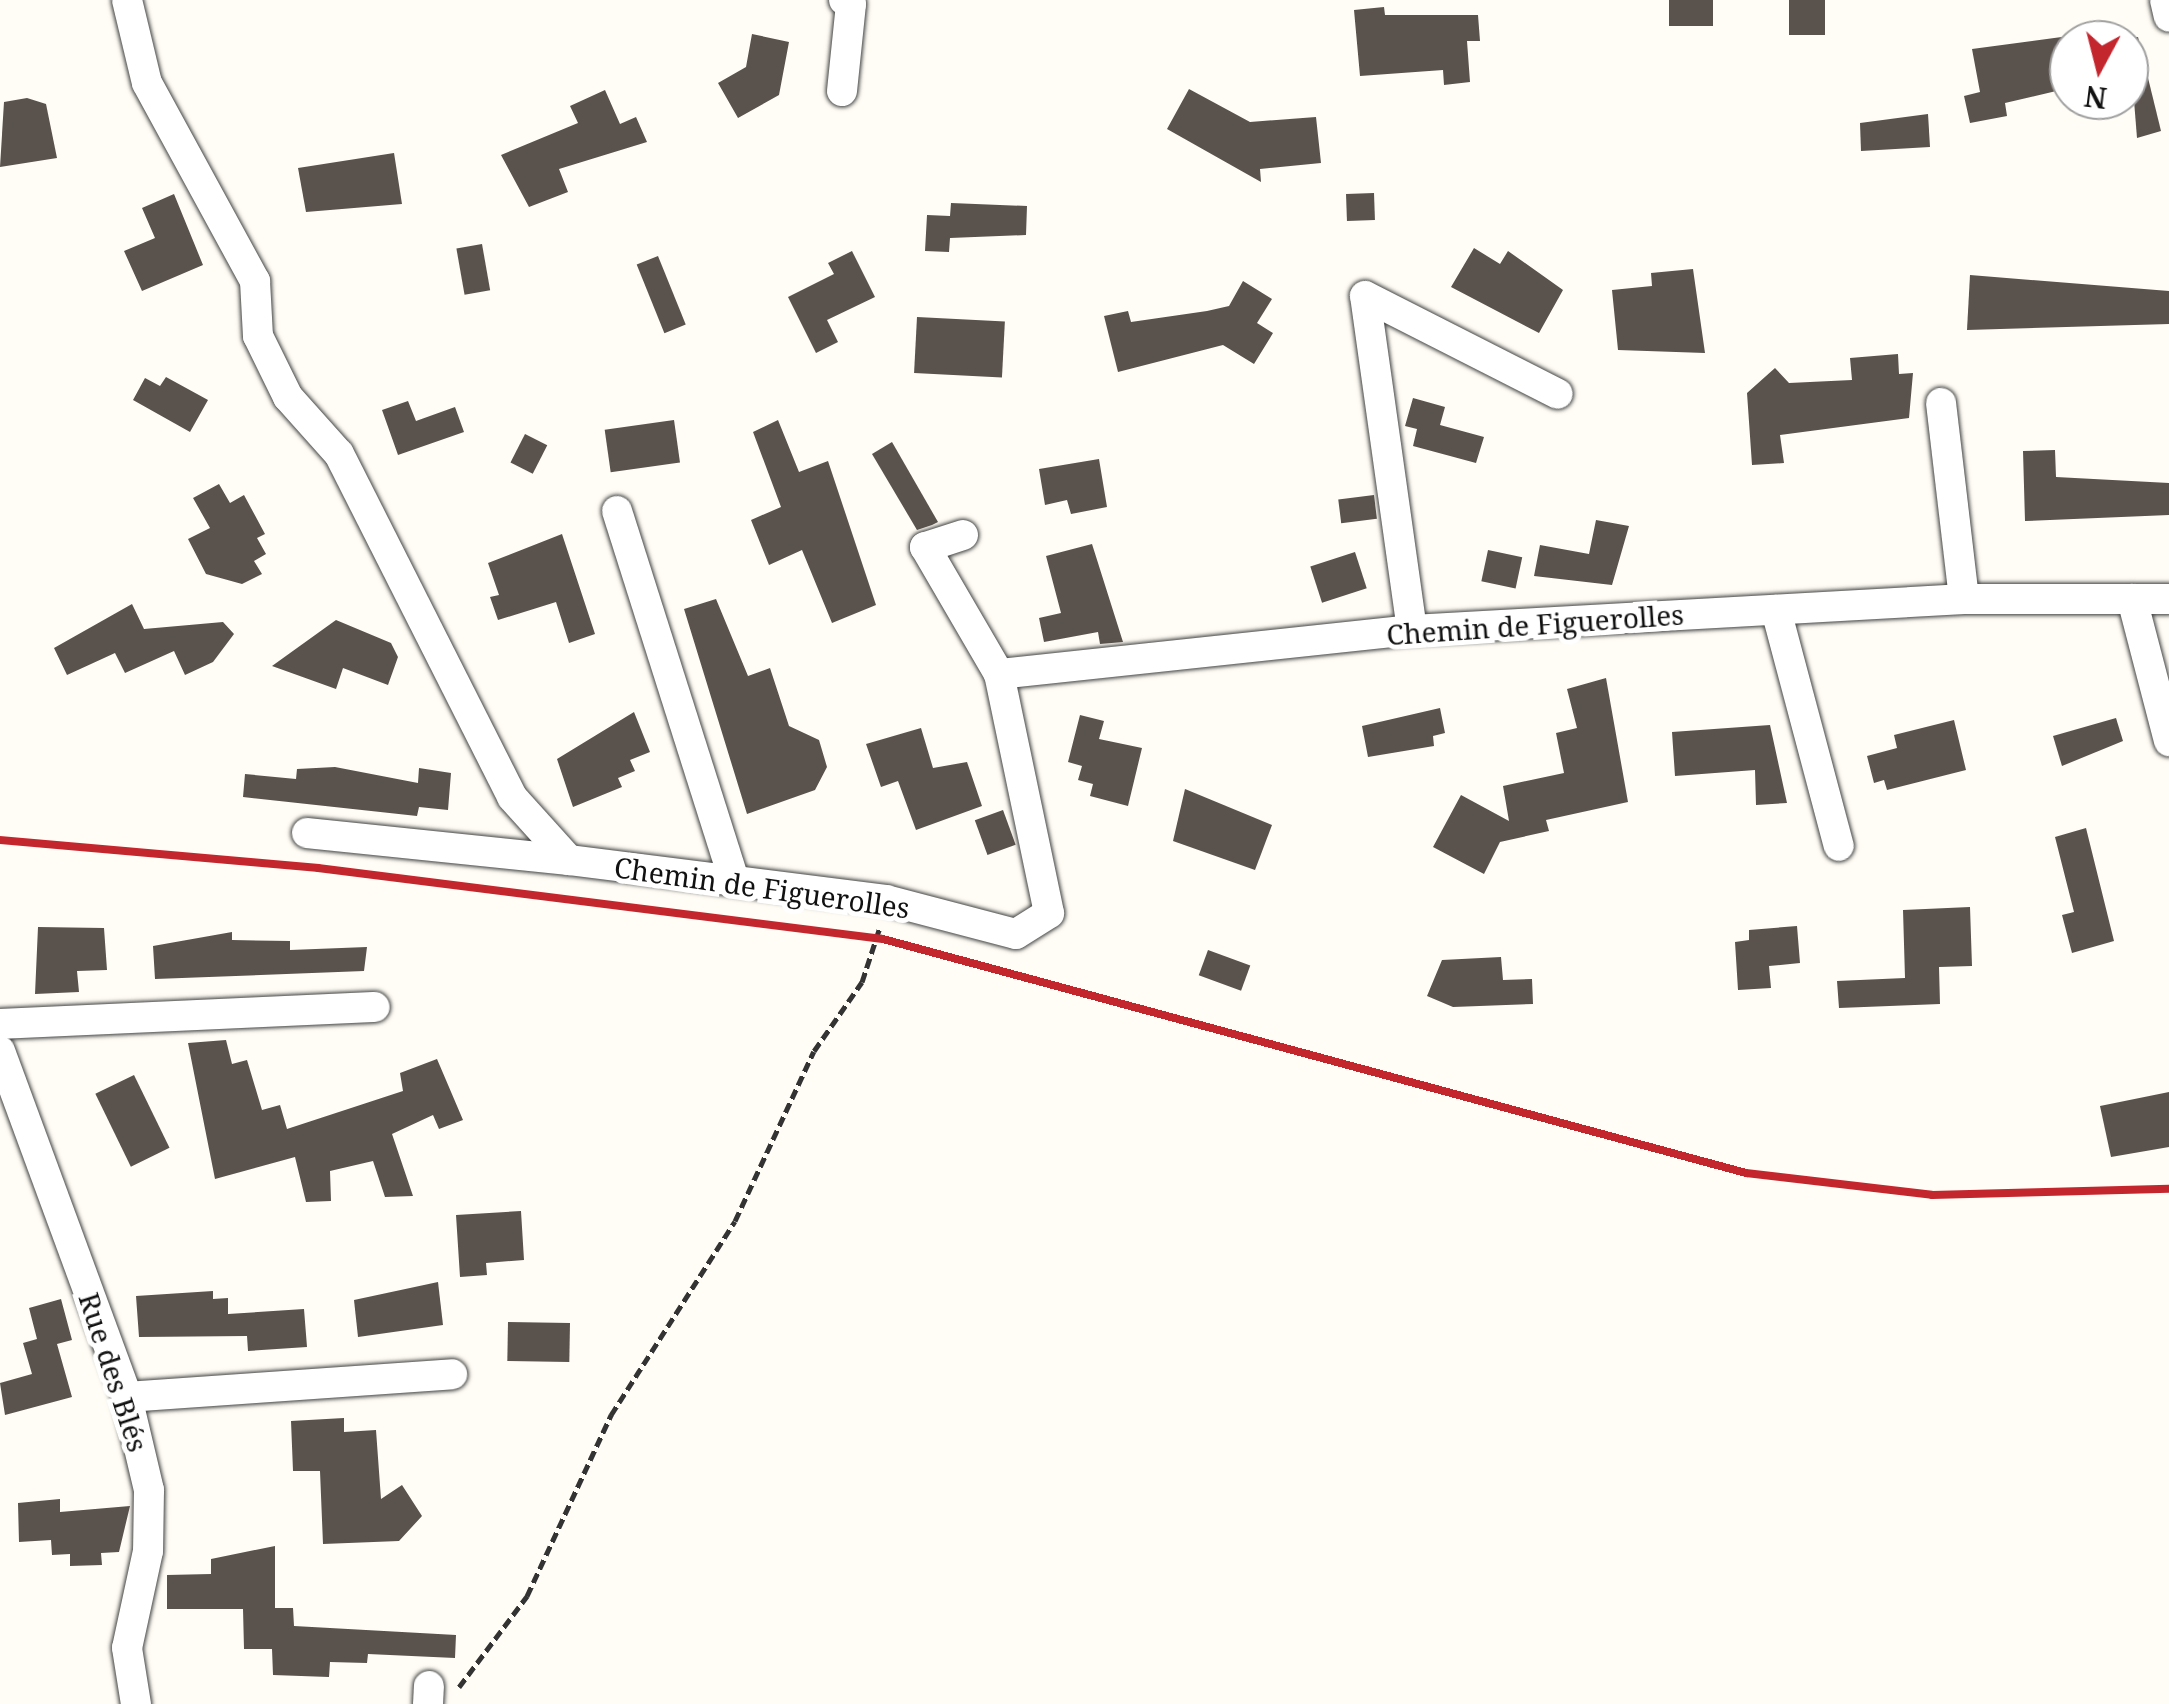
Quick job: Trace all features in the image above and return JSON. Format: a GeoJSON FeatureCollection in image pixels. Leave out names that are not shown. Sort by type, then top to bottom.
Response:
{"type":"FeatureCollection","features":[{"type":"Feature","properties":{"kind":"street"},"geometry":{"type":"LineString","coordinates":[[127,0],[147,84],[254,282],[258,336],[288,398],[339,454],[512,797],[569,860]]}},
{"type":"Feature","properties":{"kind":"street"},"geometry":{"type":"LineString","coordinates":[[842,91],[851,4],[844,0]]}},
{"type":"Feature","properties":{"kind":"street"},"geometry":{"type":"LineString","coordinates":[[2165,0],[2169,17]]}},
{"type":"Feature","properties":{"kind":"street"},"geometry":{"type":"LineString","coordinates":[[1412,630],[1365,296],[1558,394]]}},
{"type":"Feature","properties":{"kind":"street"},"geometry":{"type":"LineString","coordinates":[[1941,403],[1964,599]]}},
{"type":"Feature","properties":{"kind":"street"},"geometry":{"type":"LineString","coordinates":[[617,511],[734,880]]}},
{"type":"Feature","properties":{"kind":"street"},"geometry":{"type":"LineString","coordinates":[[964,535],[926,547],[999,674]]}},
{"type":"Feature","properties":{"kind":"street","name":"Chemin de Figuerolles"},"geometry":{"type":"LineString","coordinates":[[306,833],[569,860],[886,900],[1016,934],[1049,914],[999,674],[1412,630],[1964,599],[2169,600]]}},
{"type":"Feature","properties":{"kind":"street"},"geometry":{"type":"LineString","coordinates":[[2132,600],[2169,740]]}},
{"type":"Feature","properties":{"kind":"street"},"geometry":{"type":"LineString","coordinates":[[1776,610],[1839,846]]}},
{"type":"Feature","properties":{"kind":"street"},"geometry":{"type":"LineString","coordinates":[[0,1024],[375,1007]]}},
{"type":"Feature","properties":{"kind":"street","name":"Rue des Blés"},"geometry":{"type":"LineString","coordinates":[[0,1051],[127,1397],[151,1518],[127,1648],[136,1704]]}},
{"type":"Feature","properties":{"kind":"street"},"geometry":{"type":"LineString","coordinates":[[127,1397],[452,1374]]}},
{"type":"Feature","properties":{"kind":"path"},"geometry":{"type":"LineString","coordinates":[[437,1694],[527,1596],[611,1415],[771,1157],[814,1051],[862,982],[886,900]]}},
{"type":"Feature","properties":{"kind":"building"},"geometry":{"type":"Polygon","coordinates":[[[1669,0],[1713,0],[1713,26],[1669,26],[1669,0]]]}},
{"type":"Feature","properties":{"kind":"building"},"geometry":{"type":"Polygon","coordinates":[[[1789,0],[1825,0],[1825,35],[1789,35],[1789,0]]]}},
{"type":"Feature","properties":{"kind":"building"},"geometry":{"type":"Polygon","coordinates":[[[1384,7],[1385,15],[1478,15],[1480,41],[1467,41],[1470,82],[1444,85],[1443,70],[1360,76],[1354,10],[1384,7]]]}},
{"type":"Feature","properties":{"kind":"building"},"geometry":{"type":"Polygon","coordinates":[[[752,34],[789,42],[779,95],[738,118],[718,83],[746,67],[752,34]]]}},
{"type":"Feature","properties":{"kind":"building"},"geometry":{"type":"Polygon","coordinates":[[[2049,39],[2049,93],[2005,103],[2007,116],[1970,123],[1964,96],[1980,92],[1972,49],[2049,39]]]}},
{"type":"Feature","properties":{"kind":"building"},"geometry":{"type":"Polygon","coordinates":[[[2149,82],[2161,131],[2137,138],[2136,120],[2149,120],[2149,82]]]}},
{"type":"Feature","properties":{"kind":"building"},"geometry":{"type":"Polygon","coordinates":[[[1189,89],[1250,122],[1316,117],[1321,163],[1260,169],[1261,182],[1167,129],[1189,89]]]}},
{"type":"Feature","properties":{"kind":"building"},"geometry":{"type":"Polygon","coordinates":[[[605,90],[620,124],[636,117],[647,142],[559,169],[568,192],[529,207],[501,155],[578,123],[570,106],[605,90]]]}},
{"type":"Feature","properties":{"kind":"building"},"geometry":{"type":"Polygon","coordinates":[[[27,98],[46,104],[57,158],[0,167],[4,102],[27,98]]]}},
{"type":"Feature","properties":{"kind":"building"},"geometry":{"type":"Polygon","coordinates":[[[1928,114],[1930,147],[1861,151],[1860,123],[1928,114]]]}},
{"type":"Feature","properties":{"kind":"building"},"geometry":{"type":"Polygon","coordinates":[[[394,153],[402,204],[306,212],[298,168],[394,153]]]}},
{"type":"Feature","properties":{"kind":"building"},"geometry":{"type":"Polygon","coordinates":[[[1374,193],[1375,220],[1347,221],[1346,194],[1374,193]]]}},
{"type":"Feature","properties":{"kind":"building"},"geometry":{"type":"Polygon","coordinates":[[[174,194],[203,265],[142,291],[124,251],[155,238],[142,208],[174,194]]]}},
{"type":"Feature","properties":{"kind":"building"},"geometry":{"type":"Polygon","coordinates":[[[951,203],[1027,206],[1026,235],[950,238],[949,252],[925,251],[927,215],[950,216],[951,203]]]}},
{"type":"Feature","properties":{"kind":"building"},"geometry":{"type":"Polygon","coordinates":[[[482,244],[490,290],[465,295],[456,249],[482,244]]]}},
{"type":"Feature","properties":{"kind":"building"},"geometry":{"type":"Polygon","coordinates":[[[1474,248],[1500,264],[1508,251],[1563,290],[1539,333],[1451,287],[1474,248]]]}},
{"type":"Feature","properties":{"kind":"building"},"geometry":{"type":"Polygon","coordinates":[[[852,251],[875,297],[827,320],[838,342],[816,353],[788,297],[834,274],[828,263],[852,251]]]}},
{"type":"Feature","properties":{"kind":"building"},"geometry":{"type":"Polygon","coordinates":[[[658,256],[686,325],[664,333],[637,265],[658,256]]]}},
{"type":"Feature","properties":{"kind":"building"},"geometry":{"type":"Polygon","coordinates":[[[1693,269],[1705,353],[1618,350],[1612,290],[1652,286],[1651,273],[1693,269]]]}},
{"type":"Feature","properties":{"kind":"building"},"geometry":{"type":"Polygon","coordinates":[[[1970,275],[2169,291],[2169,324],[1967,330],[1970,275]]]}},
{"type":"Feature","properties":{"kind":"building"},"geometry":{"type":"Polygon","coordinates":[[[1243,281],[1272,299],[1257,323],[1273,333],[1254,364],[1223,345],[1118,372],[1104,316],[1128,311],[1131,322],[1229,306],[1243,281]]]}},
{"type":"Feature","properties":{"kind":"building"},"geometry":{"type":"Polygon","coordinates":[[[917,317],[1005,322],[1002,378],[914,373],[917,317]]]}},
{"type":"Feature","properties":{"kind":"building"},"geometry":{"type":"Polygon","coordinates":[[[1898,354],[1899,374],[1913,373],[1909,418],[1780,435],[1784,463],[1752,465],[1747,393],[1775,368],[1789,383],[1852,380],[1850,358],[1898,354]]]}},
{"type":"Feature","properties":{"kind":"building"},"geometry":{"type":"Polygon","coordinates":[[[166,377],[208,400],[190,432],[133,400],[145,378],[160,386],[166,377]]]}},
{"type":"Feature","properties":{"kind":"building"},"geometry":{"type":"Polygon","coordinates":[[[1413,398],[1445,407],[1440,425],[1484,437],[1476,463],[1413,446],[1417,429],[1405,426],[1413,398]]]}},
{"type":"Feature","properties":{"kind":"building"},"geometry":{"type":"Polygon","coordinates":[[[408,401],[416,421],[455,407],[464,432],[398,455],[382,410],[408,401]]]}},
{"type":"Feature","properties":{"kind":"building"},"geometry":{"type":"Polygon","coordinates":[[[674,420],[680,463],[611,472],[605,430],[674,420]]]}},
{"type":"Feature","properties":{"kind":"building"},"geometry":{"type":"Polygon","coordinates":[[[778,420],[799,472],[828,461],[876,605],[832,623],[802,550],[769,565],[751,520],[781,507],[753,432],[778,420]]]}},
{"type":"Feature","properties":{"kind":"building"},"geometry":{"type":"Polygon","coordinates":[[[525,434],[547,445],[533,474],[510,463],[525,434]]]}},
{"type":"Feature","properties":{"kind":"building"},"geometry":{"type":"Polygon","coordinates":[[[892,442],[938,522],[917,530],[872,454],[892,442]]]}},
{"type":"Feature","properties":{"kind":"building"},"geometry":{"type":"Polygon","coordinates":[[[2055,450],[2056,477],[2169,483],[2169,515],[2025,521],[2023,451],[2055,450]]]}},
{"type":"Feature","properties":{"kind":"building"},"geometry":{"type":"Polygon","coordinates":[[[1099,459],[1107,507],[1071,514],[1067,500],[1045,505],[1039,469],[1099,459]]]}},
{"type":"Feature","properties":{"kind":"building"},"geometry":{"type":"Polygon","coordinates":[[[219,484],[230,503],[244,495],[265,534],[257,538],[266,554],[254,561],[262,574],[242,584],[206,574],[188,539],[210,528],[193,498],[219,484]]]}},
{"type":"Feature","properties":{"kind":"building"},"geometry":{"type":"Polygon","coordinates":[[[1374,495],[1377,519],[1341,523],[1338,499],[1374,495]]]}},
{"type":"Feature","properties":{"kind":"building"},"geometry":{"type":"Polygon","coordinates":[[[1596,520],[1629,526],[1612,585],[1534,576],[1540,545],[1589,554],[1596,520]]]}},
{"type":"Feature","properties":{"kind":"building"},"geometry":{"type":"Polygon","coordinates":[[[562,534],[595,634],[569,643],[556,602],[498,620],[490,597],[499,595],[488,563],[562,534]]]}},
{"type":"Feature","properties":{"kind":"building"},"geometry":{"type":"Polygon","coordinates":[[[1092,544],[1123,642],[1100,644],[1098,632],[1044,642],[1039,618],[1061,613],[1046,556],[1092,544]]]}},
{"type":"Feature","properties":{"kind":"building"},"geometry":{"type":"Polygon","coordinates":[[[1488,550],[1522,557],[1516,589],[1481,581],[1488,550]]]}},
{"type":"Feature","properties":{"kind":"building"},"geometry":{"type":"Polygon","coordinates":[[[1355,552],[1367,588],[1322,603],[1310,567],[1355,552]]]}},
{"type":"Feature","properties":{"kind":"building"},"geometry":{"type":"Polygon","coordinates":[[[716,599],[748,676],[770,668],[789,726],[819,740],[827,767],[815,790],[747,814],[684,609],[716,599]]]}},
{"type":"Feature","properties":{"kind":"building"},"geometry":{"type":"Polygon","coordinates":[[[132,604],[144,629],[223,622],[234,634],[213,662],[185,675],[174,651],[125,673],[115,653],[67,675],[54,648],[132,604]]]}},
{"type":"Feature","properties":{"kind":"building"},"geometry":{"type":"Polygon","coordinates":[[[336,620],[391,643],[398,657],[388,685],[343,668],[336,689],[272,666],[336,620]]]}},
{"type":"Feature","properties":{"kind":"building"},"geometry":{"type":"Polygon","coordinates":[[[1606,678],[1628,802],[1546,820],[1549,831],[1500,842],[1484,874],[1433,847],[1461,795],[1509,821],[1503,786],[1564,773],[1556,733],[1577,728],[1567,689],[1606,678]]]}},
{"type":"Feature","properties":{"kind":"building"},"geometry":{"type":"Polygon","coordinates":[[[1440,708],[1445,733],[1433,736],[1434,746],[1368,757],[1362,726],[1440,708]]]}},
{"type":"Feature","properties":{"kind":"building"},"geometry":{"type":"Polygon","coordinates":[[[634,712],[650,752],[630,760],[635,771],[618,778],[622,787],[573,807],[557,759],[634,712]]]}},
{"type":"Feature","properties":{"kind":"building"},"geometry":{"type":"Polygon","coordinates":[[[1080,715],[1104,721],[1099,739],[1142,748],[1128,806],[1090,796],[1093,784],[1078,780],[1082,766],[1068,762],[1080,715]]]}},
{"type":"Feature","properties":{"kind":"building"},"geometry":{"type":"Polygon","coordinates":[[[2116,718],[2123,741],[2062,766],[2053,736],[2116,718]]]}},
{"type":"Feature","properties":{"kind":"building"},"geometry":{"type":"Polygon","coordinates":[[[1954,720],[1966,770],[1887,790],[1884,780],[1874,783],[1867,756],[1897,748],[1894,735],[1954,720]]]}},
{"type":"Feature","properties":{"kind":"building"},"geometry":{"type":"Polygon","coordinates":[[[1770,725],[1787,803],[1756,805],[1755,770],[1675,776],[1672,732],[1770,725]]]}},
{"type":"Feature","properties":{"kind":"building"},"geometry":{"type":"Polygon","coordinates":[[[921,728],[933,768],[967,762],[982,806],[916,830],[898,781],[881,787],[866,744],[921,728]]]}},
{"type":"Feature","properties":{"kind":"building"},"geometry":{"type":"Polygon","coordinates":[[[335,767],[418,783],[419,768],[451,773],[448,810],[419,807],[417,816],[243,797],[245,774],[296,779],[297,769],[335,767]]]}},
{"type":"Feature","properties":{"kind":"building"},"geometry":{"type":"Polygon","coordinates":[[[1185,789],[1272,825],[1255,870],[1173,841],[1185,789]]]}},
{"type":"Feature","properties":{"kind":"building"},"geometry":{"type":"Polygon","coordinates":[[[1003,810],[1016,845],[987,855],[975,820],[1003,810]]]}},
{"type":"Feature","properties":{"kind":"building"},"geometry":{"type":"Polygon","coordinates":[[[2086,828],[2114,941],[2072,953],[2062,915],[2074,912],[2055,837],[2086,828]]]}},
{"type":"Feature","properties":{"kind":"building"},"geometry":{"type":"Polygon","coordinates":[[[1970,907],[1972,966],[1939,967],[1940,1004],[1839,1008],[1837,981],[1905,978],[1903,910],[1970,907]]]}},
{"type":"Feature","properties":{"kind":"building"},"geometry":{"type":"Polygon","coordinates":[[[1797,926],[1800,963],[1769,966],[1771,988],[1738,990],[1735,942],[1749,940],[1749,930],[1797,926]]]}},
{"type":"Feature","properties":{"kind":"building"},"geometry":{"type":"Polygon","coordinates":[[[38,927],[104,928],[107,970],[77,971],[79,992],[35,994],[38,927]]]}},
{"type":"Feature","properties":{"kind":"building"},"geometry":{"type":"Polygon","coordinates":[[[232,932],[232,940],[290,941],[290,950],[367,947],[364,971],[155,979],[153,946],[232,932]]]}},
{"type":"Feature","properties":{"kind":"building"},"geometry":{"type":"Polygon","coordinates":[[[1208,950],[1250,965],[1241,991],[1199,975],[1208,950]]]}},
{"type":"Feature","properties":{"kind":"building"},"geometry":{"type":"Polygon","coordinates":[[[1501,957],[1503,980],[1532,979],[1533,1004],[1453,1007],[1427,996],[1442,960],[1501,957]]]}},
{"type":"Feature","properties":{"kind":"building"},"geometry":{"type":"Polygon","coordinates":[[[226,1040],[232,1064],[247,1060],[262,1110],[280,1105],[287,1129],[403,1091],[400,1073],[437,1059],[463,1120],[439,1129],[433,1115],[392,1134],[413,1196],[385,1197],[373,1161],[330,1171],[331,1201],[306,1202],[295,1157],[215,1179],[188,1043],[226,1040]]]}},
{"type":"Feature","properties":{"kind":"building"},"geometry":{"type":"Polygon","coordinates":[[[134,1075],[170,1148],[131,1167],[95,1094],[134,1075]]]}},
{"type":"Feature","properties":{"kind":"building"},"geometry":{"type":"Polygon","coordinates":[[[2169,1092],[2169,1147],[2111,1157],[2100,1106],[2169,1092]]]}},
{"type":"Feature","properties":{"kind":"building"},"geometry":{"type":"Polygon","coordinates":[[[521,1211],[524,1260],[486,1263],[487,1275],[460,1277],[456,1215],[521,1211]]]}},
{"type":"Feature","properties":{"kind":"building"},"geometry":{"type":"Polygon","coordinates":[[[438,1282],[443,1325],[358,1337],[354,1300],[438,1282]]]}},
{"type":"Feature","properties":{"kind":"building"},"geometry":{"type":"Polygon","coordinates":[[[213,1291],[213,1299],[228,1298],[228,1314],[304,1309],[307,1347],[248,1351],[247,1336],[139,1337],[136,1296],[213,1291]]]}},
{"type":"Feature","properties":{"kind":"building"},"geometry":{"type":"Polygon","coordinates":[[[61,1299],[72,1340],[57,1344],[72,1397],[5,1415],[0,1383],[32,1374],[23,1343],[37,1339],[29,1308],[61,1299]]]}},
{"type":"Feature","properties":{"kind":"building"},"geometry":{"type":"Polygon","coordinates":[[[508,1322],[570,1323],[569,1362],[507,1361],[508,1322]]]}},
{"type":"Feature","properties":{"kind":"building"},"geometry":{"type":"Polygon","coordinates":[[[344,1418],[344,1432],[376,1430],[381,1499],[402,1485],[422,1516],[399,1541],[323,1544],[320,1471],[293,1471],[291,1421],[344,1418]]]}},
{"type":"Feature","properties":{"kind":"building"},"geometry":{"type":"Polygon","coordinates":[[[60,1499],[60,1512],[130,1506],[119,1552],[101,1553],[102,1565],[70,1566],[70,1554],[52,1555],[51,1540],[19,1542],[18,1503],[60,1499]]]}},
{"type":"Feature","properties":{"kind":"building"},"geometry":{"type":"Polygon","coordinates":[[[275,1546],[275,1608],[293,1608],[294,1626],[456,1635],[455,1658],[368,1654],[367,1663],[330,1662],[329,1677],[273,1675],[272,1649],[244,1649],[243,1609],[167,1609],[167,1575],[211,1574],[211,1559],[275,1546]]]}},
{"type":"Feature","properties":{"kind":"railway"},"geometry":{"type":"LineString","coordinates":[[0,840],[318,868],[883,939],[1746,1173],[1932,1195],[2169,1189]]}}]}
